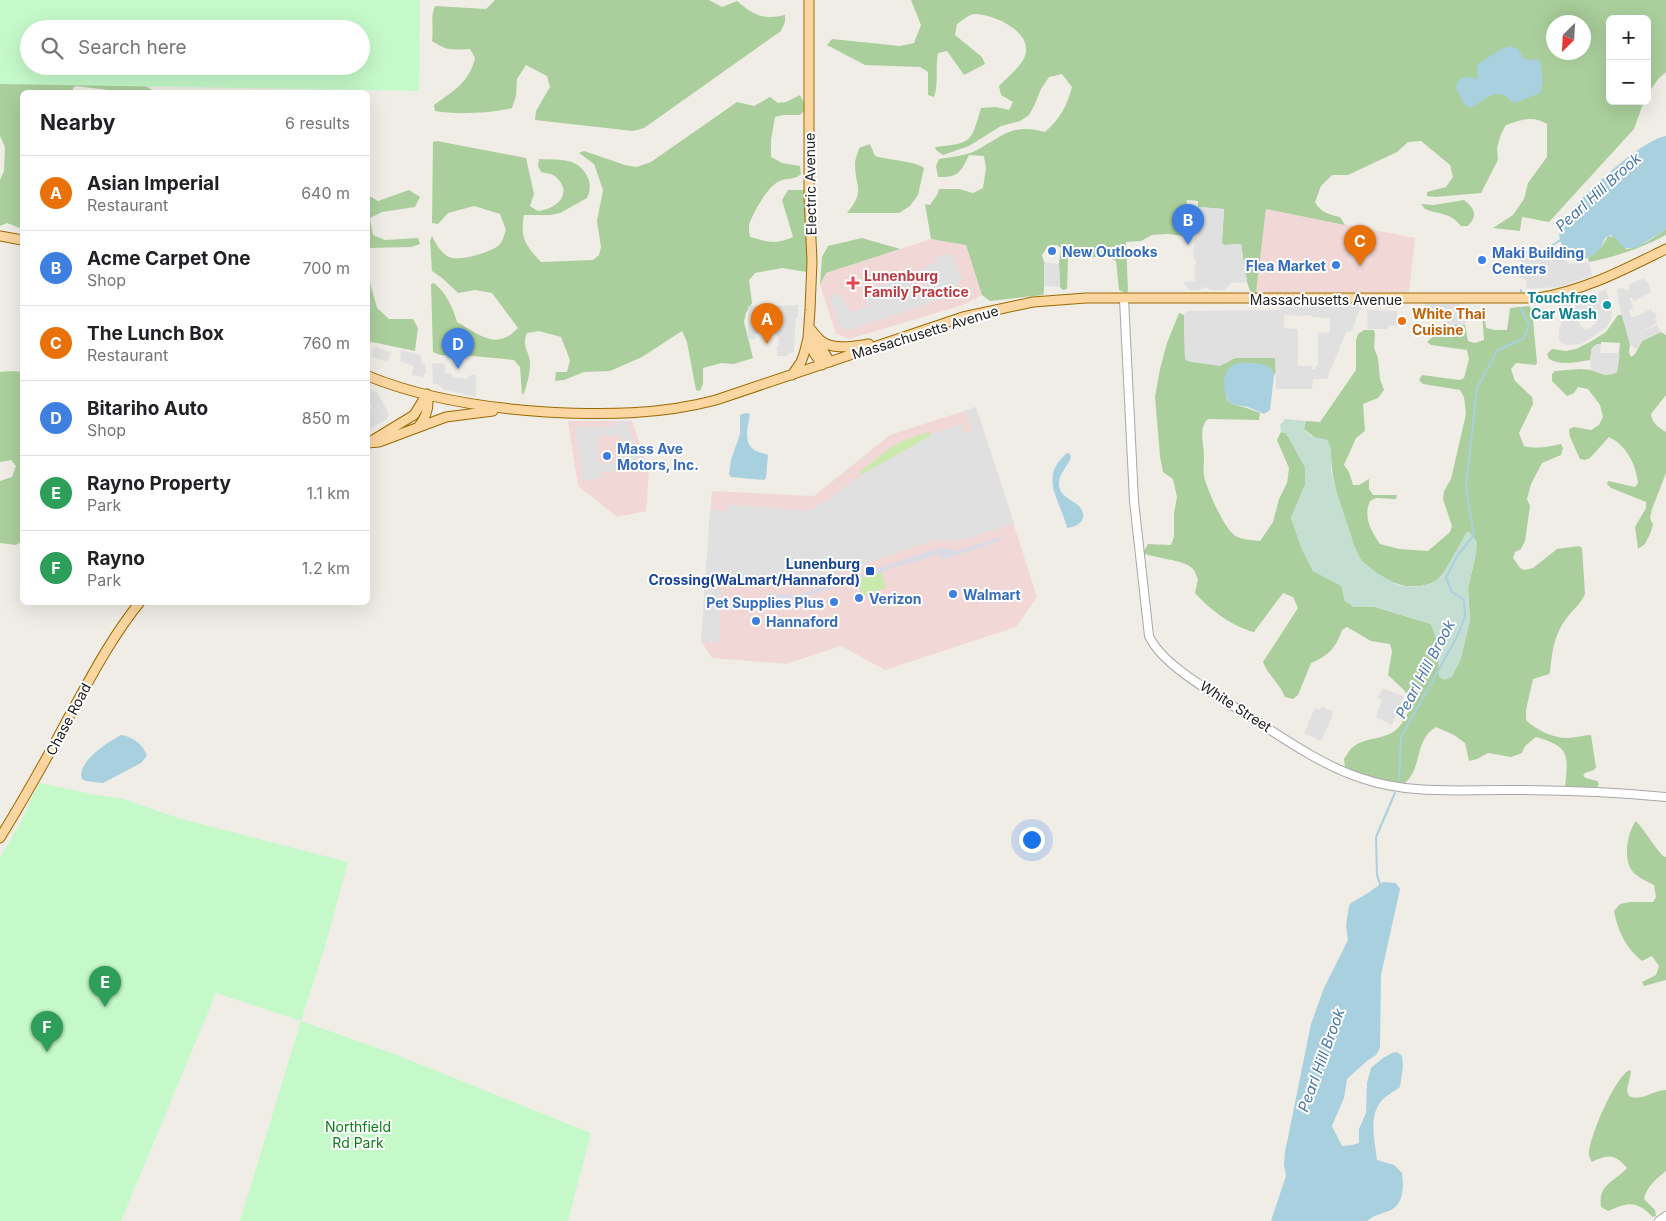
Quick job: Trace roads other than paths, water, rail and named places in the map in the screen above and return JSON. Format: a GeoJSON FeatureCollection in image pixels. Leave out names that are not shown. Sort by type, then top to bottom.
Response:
{"type":"FeatureCollection","features":[{"type":"Feature","properties":{"kind":"main road","name":"Electric Avenue"},"geometry":{"type":"LineString","coordinates":[[792,375],[801,362],[808,338],[812,261],[809,196],[809,0]]}},
{"type":"Feature","properties":{"kind":"main road"},"geometry":{"type":"LineString","coordinates":[[0,236],[20,240]]}},
{"type":"Feature","properties":{"kind":"main road","name":"Massachusetts Avenue"},"geometry":{"type":"LineString","coordinates":[[370,377],[407,390],[466,403],[513,410],[601,415],[657,411],[716,400],[978,313],[1033,302],[1086,298],[1528,298],[1559,294],[1587,286],[1666,249]]}},
{"type":"Feature","properties":{"kind":"main road"},"geometry":{"type":"LineString","coordinates":[[809,327],[820,340],[833,346],[888,342]]}},
{"type":"Feature","properties":{"kind":"main road"},"geometry":{"type":"LineString","coordinates":[[809,327],[821,349],[826,364]]}},
{"type":"Feature","properties":{"kind":"main road"},"geometry":{"type":"LineString","coordinates":[[808,338],[814,353],[826,364]]}},
{"type":"Feature","properties":{"kind":"main road"},"geometry":{"type":"LineString","coordinates":[[419,426],[428,410],[427,394]]}},
{"type":"Feature","properties":{"kind":"main road"},"geometry":{"type":"LineString","coordinates":[[370,442],[414,415],[427,394]]}},
{"type":"Feature","properties":{"kind":"main road"},"geometry":{"type":"LineString","coordinates":[[370,443],[379,442],[446,417],[513,410]]}},
{"type":"Feature","properties":{"kind":"main road","name":"Chase Road"},"geometry":{"type":"LineString","coordinates":[[0,838],[42,768],[101,658],[115,635],[138,605]]}},
{"type":"Feature","properties":{"kind":"street","name":"White Street"},"geometry":{"type":"LineString","coordinates":[[1124,299],[1136,531],[1149,636],[1152,643],[1164,657],[1224,700],[1305,750],[1345,772],[1375,783],[1427,790],[1550,790],[1666,797]]}},
{"type":"Feature","properties":{"kind":"street"},"geometry":{"type":"LineString","coordinates":[[1659,1221],[1666,1216]]}},
{"type":"Feature","properties":{"kind":"water"},"geometry":{"type":"Polygon","coordinates":[[[1510,46],[1518,49],[1524,59],[1540,60],[1543,82],[1540,93],[1515,103],[1501,94],[1497,94],[1488,97],[1472,108],[1465,105],[1456,88],[1459,81],[1463,77],[1476,79],[1478,77],[1477,65],[1499,50],[1510,46]]]}},
{"type":"Feature","properties":{"kind":"water"},"geometry":{"type":"Polygon","coordinates":[[[1666,136],[1666,229],[1636,248],[1624,248],[1616,238],[1610,235],[1605,238],[1601,248],[1588,258],[1579,260],[1570,257],[1565,251],[1559,233],[1565,219],[1576,205],[1590,190],[1624,161],[1641,148],[1666,136]]]}},
{"type":"Feature","properties":{"kind":"water"},"geometry":{"type":"Polygon","coordinates":[[[1237,363],[1256,363],[1269,366],[1274,375],[1270,410],[1264,414],[1248,407],[1231,404],[1224,388],[1225,377],[1230,367],[1237,363]]]}},
{"type":"Feature","properties":{"kind":"water"},"geometry":{"type":"Polygon","coordinates":[[[750,414],[747,429],[749,444],[756,451],[768,455],[766,478],[764,480],[731,477],[729,474],[731,460],[740,434],[740,415],[750,414]]]}},
{"type":"Feature","properties":{"kind":"water"},"geometry":{"type":"Polygon","coordinates":[[[1067,453],[1071,457],[1061,475],[1059,487],[1066,497],[1080,507],[1083,519],[1075,526],[1067,528],[1056,498],[1052,480],[1058,462],[1067,453]]]}},
{"type":"Feature","properties":{"kind":"water"},"geometry":{"type":"Polygon","coordinates":[[[121,735],[133,739],[143,748],[147,756],[141,763],[103,783],[82,779],[81,773],[88,759],[121,735]]]}},
{"type":"Feature","properties":{"kind":"water"},"geometry":{"type":"Polygon","coordinates":[[[1383,882],[1396,883],[1400,889],[1381,975],[1380,1048],[1376,1055],[1347,1079],[1344,1098],[1332,1126],[1342,1146],[1359,1143],[1359,1129],[1366,1113],[1367,1083],[1371,1068],[1392,1053],[1397,1052],[1402,1056],[1403,1067],[1400,1087],[1384,1098],[1379,1104],[1375,1112],[1373,1128],[1377,1160],[1394,1165],[1402,1173],[1402,1195],[1394,1208],[1367,1221],[1271,1221],[1286,1176],[1284,1165],[1285,1152],[1311,1024],[1324,988],[1348,940],[1346,925],[1349,906],[1383,882]]]}},
{"type":"Feature","properties":{"kind":"waterway","name":"Pearl Hill Brook"},"geometry":{"type":"LineString","coordinates":[[1545,253],[1562,239]]}},
{"type":"Feature","properties":{"kind":"waterway","name":"Pearl Hill Brook"},"geometry":{"type":"LineString","coordinates":[[1399,780],[1401,737],[1457,637],[1465,617],[1464,600],[1452,592],[1446,578],[1457,556],[1474,535],[1466,487],[1477,388],[1497,351],[1524,338],[1529,325],[1521,308]]}},
{"type":"Feature","properties":{"kind":"waterway","name":"Pearl Hill Brook"},"geometry":{"type":"LineString","coordinates":[[1380,884],[1377,875],[1376,837],[1395,793]]}},
{"type":"Feature","properties":{"kind":"place","name":"Acme Carpet One"},"geometry":{"type":"Point","coordinates":[1188,245]}},
{"type":"Feature","properties":{"kind":"place","name":"New Outlooks"},"geometry":{"type":"Point","coordinates":[1052,251]}},
{"type":"Feature","properties":{"kind":"place","name":"Maki Building Centers"},"geometry":{"type":"Point","coordinates":[1482,260]}},
{"type":"Feature","properties":{"kind":"place","name":"Flea Market"},"geometry":{"type":"Point","coordinates":[1336,265]}},
{"type":"Feature","properties":{"kind":"place","name":"The Lunch Box"},"geometry":{"type":"Point","coordinates":[1360,266]}},
{"type":"Feature","properties":{"kind":"place","name":"Lunenburg Family Practice"},"geometry":{"type":"Point","coordinates":[853,283]}},
{"type":"Feature","properties":{"kind":"place","name":"Touchfree Car Wash"},"geometry":{"type":"Point","coordinates":[1607,305]}},
{"type":"Feature","properties":{"kind":"place","name":"White Thai Cuisine"},"geometry":{"type":"Point","coordinates":[1402,321]}},
{"type":"Feature","properties":{"kind":"place","name":"Asian Imperial"},"geometry":{"type":"Point","coordinates":[767,344]}},
{"type":"Feature","properties":{"kind":"place","name":"Bitariho Auto"},"geometry":{"type":"Point","coordinates":[458,369]}},
{"type":"Feature","properties":{"kind":"place","name":"Mass Ave Motors, Inc."},"geometry":{"type":"Point","coordinates":[607,456]}},
{"type":"Feature","properties":{"kind":"place","name":"Lunenburg Crossing(WaLmart/Hannaford)"},"geometry":{"type":"Point","coordinates":[870,571]}},
{"type":"Feature","properties":{"kind":"place","name":"Walmart"},"geometry":{"type":"Point","coordinates":[953,594]}},
{"type":"Feature","properties":{"kind":"place","name":"Verizon"},"geometry":{"type":"Point","coordinates":[859,598]}},
{"type":"Feature","properties":{"kind":"place","name":"Pet Supplies Plus"},"geometry":{"type":"Point","coordinates":[834,602]}},
{"type":"Feature","properties":{"kind":"place","name":"Hannaford"},"geometry":{"type":"Point","coordinates":[756,621]}},
{"type":"Feature","properties":{"kind":"place","name":"Rayno Property"},"geometry":{"type":"Point","coordinates":[105,1007]}},
{"type":"Feature","properties":{"kind":"place","name":"Rayno"},"geometry":{"type":"Point","coordinates":[47,1052]}},
{"type":"Feature","properties":{"kind":"park label","name":"Northfield Rd Park"},"geometry":{"type":"Point","coordinates":[358,1134]}}]}
